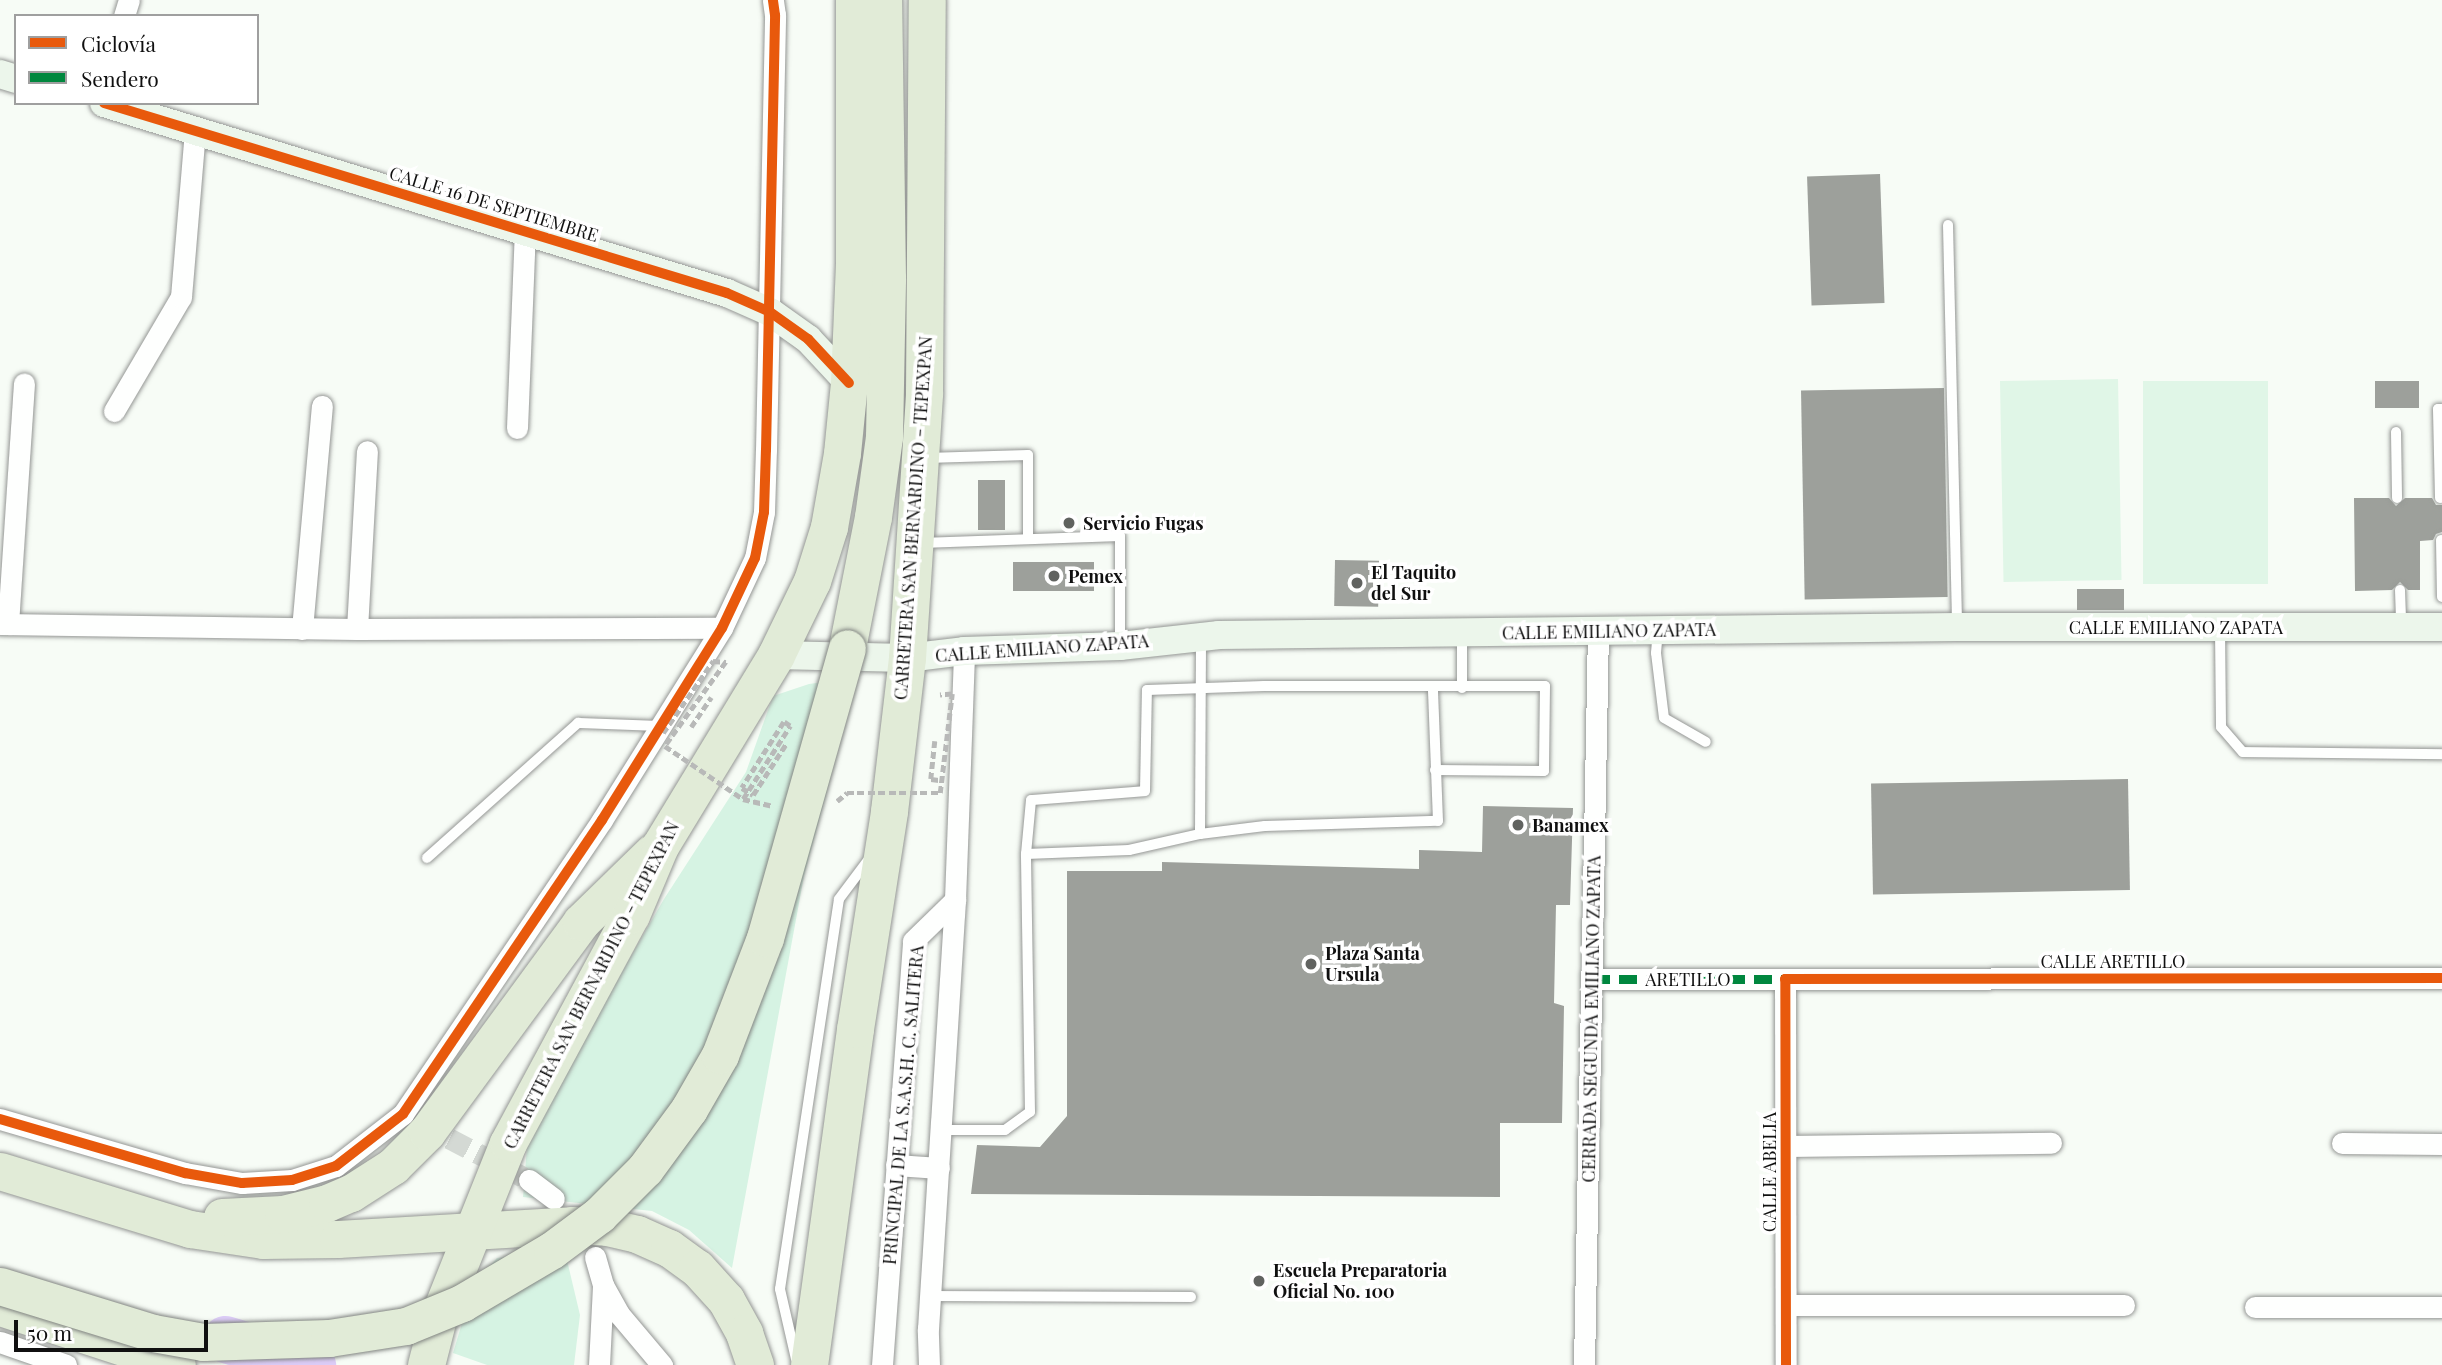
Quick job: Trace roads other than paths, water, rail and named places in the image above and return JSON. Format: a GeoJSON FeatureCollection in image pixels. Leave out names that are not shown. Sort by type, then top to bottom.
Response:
{"type":"FeatureCollection","features":[{"type":"Feature","properties":{"kind":"highway","name":"CARRETERA SAN BERNARDINO - TEPEXPAN"},"geometry":{"type":"LineString","coordinates":[[426,1365],[438,1318],[508,1143],[631,915],[660,846],[776,654],[812,581],[830,527],[849,383],[854,262],[855,0]]}},
{"type":"Feature","properties":{"kind":"highway"},"geometry":{"type":"LineString","coordinates":[[0,1286],[153,1333],[203,1342],[329,1338],[406,1326],[503,1281],[599,1215],[645,1169],[689,1109],[720,1055],[765,938],[847,648],[873,517],[884,437],[887,290],[883,0]]}},
{"type":"Feature","properties":{"kind":"highway","name":"CARRETERA SAN BERNARDINO - TEPEXPAN"},"geometry":{"type":"LineString","coordinates":[[809,1365],[855,1029],[885,837],[906,657],[924,393],[927,0]]}},
{"type":"Feature","properties":{"kind":"highway"},"geometry":{"type":"LineString","coordinates":[[120,1208],[196,1216],[283,1214],[327,1203],[373,1181],[427,1132],[581,922],[660,846]]}},
{"type":"Feature","properties":{"kind":"highway"},"geometry":{"type":"LineString","coordinates":[[0,1171],[190,1229],[263,1240],[300,1241],[470,1233],[572,1225],[607,1227],[637,1234],[669,1248],[697,1268],[726,1300],[744,1333],[755,1365]]}},
{"type":"Feature","properties":{"kind":"highway"},"geometry":{"type":"LineString","coordinates":[[0,1307],[177,1365]]}},
{"type":"Feature","properties":{"kind":"main road","name":"CALLE 16 DE SEPTIEMBRE"},"geometry":{"type":"LineString","coordinates":[[110,105],[727,293],[770,312],[808,339],[849,383]]}},
{"type":"Feature","properties":{"kind":"main road","name":"CALLE EMILIANO ZAPATA"},"geometry":{"type":"LineString","coordinates":[[776,654],[906,657],[964,651],[1120,646],[1201,636],[1956,627],[2442,626]]}},
{"type":"Feature","properties":{"kind":"street"},"geometry":{"type":"LineString","coordinates":[[0,1119],[185,1172],[242,1183],[292,1180],[336,1166],[412,1119],[722,628],[755,558],[764,512],[770,312],[773,0]]}},
{"type":"Feature","properties":{"kind":"street"},"geometry":{"type":"LineString","coordinates":[[114,411],[181,297],[195,132]]}},
{"type":"Feature","properties":{"kind":"street"},"geometry":{"type":"LineString","coordinates":[[517,428],[525,232]]}},
{"type":"Feature","properties":{"kind":"street"},"geometry":{"type":"LineString","coordinates":[[24,384],[4,624],[357,629],[722,628]]}},
{"type":"Feature","properties":{"kind":"street"},"geometry":{"type":"LineString","coordinates":[[302,628],[322,406]]}},
{"type":"Feature","properties":{"kind":"street"},"geometry":{"type":"LineString","coordinates":[[357,629],[367,451]]}},
{"type":"Feature","properties":{"kind":"street","name":"CERRADA SEGUNDA EMILIANO ZAPATA"},"geometry":{"type":"LineString","coordinates":[[1584,1365],[1598,631]]}},
{"type":"Feature","properties":{"kind":"street"},"geometry":{"type":"LineString","coordinates":[[929,1365],[928,1329],[955,900],[964,651]]}},
{"type":"Feature","properties":{"kind":"street","name":"PRINCIPAL DE LA S.A.S.H. C. SALITERA"},"geometry":{"type":"LineString","coordinates":[[882,1365],[913,941],[955,900]]}},
{"type":"Feature","properties":{"kind":"street","name":"CALLE ARETILLO"},"geometry":{"type":"LineString","coordinates":[[1785,979],[2442,978]]}},
{"type":"Feature","properties":{"kind":"street","name":"ARETILLO"},"geometry":{"type":"LineString","coordinates":[[1591,979],[1785,979]]}},
{"type":"Feature","properties":{"kind":"street","name":"CALLE ABELIA"},"geometry":{"type":"LineString","coordinates":[[1785,979],[1786,1365]]}},
{"type":"Feature","properties":{"kind":"street"},"geometry":{"type":"LineString","coordinates":[[1787,1146],[2051,1143]]}},
{"type":"Feature","properties":{"kind":"street"},"geometry":{"type":"LineString","coordinates":[[2342,1143],[2442,1144]]}},
{"type":"Feature","properties":{"kind":"street"},"geometry":{"type":"LineString","coordinates":[[896,1165],[939,1168]]}},
{"type":"Feature","properties":{"kind":"street"},"geometry":{"type":"LineString","coordinates":[[528,1180],[554,1199]]}},
{"type":"Feature","properties":{"kind":"street"},"geometry":{"type":"LineString","coordinates":[[595,1257],[603,1286],[619,1314],[662,1365]]}},
{"type":"Feature","properties":{"kind":"street"},"geometry":{"type":"LineString","coordinates":[[599,1365],[603,1286]]}},
{"type":"Feature","properties":{"kind":"street"},"geometry":{"type":"LineString","coordinates":[[1786,1305],[2124,1305]]}},
{"type":"Feature","properties":{"kind":"street"},"geometry":{"type":"LineString","coordinates":[[2255,1307],[2442,1307]]}},
{"type":"Feature","properties":{"kind":"street"},"geometry":{"type":"LineString","coordinates":[[915,1365],[928,1329]]}},
{"type":"Feature","properties":{"kind":"street"},"geometry":{"type":"LineString","coordinates":[[0,1342],[66,1365]]}},
{"type":"Feature","properties":{"kind":"lane"},"geometry":{"type":"LineString","coordinates":[[1948,225],[1956,627]]}},
{"type":"Feature","properties":{"kind":"lane"},"geometry":{"type":"LineString","coordinates":[[2440,498],[2438,409],[2442,409]]}},
{"type":"Feature","properties":{"kind":"lane"},"geometry":{"type":"LineString","coordinates":[[2396,432],[2398,498]]}},
{"type":"Feature","properties":{"kind":"lane"},"geometry":{"type":"LineString","coordinates":[[920,458],[1028,455],[1028,539]]}},
{"type":"Feature","properties":{"kind":"lane"},"geometry":{"type":"LineString","coordinates":[[914,543],[1120,536],[1120,646]]}},
{"type":"Feature","properties":{"kind":"lane"},"geometry":{"type":"LineString","coordinates":[[2441,540],[2442,597]]}},
{"type":"Feature","properties":{"kind":"lane"},"geometry":{"type":"LineString","coordinates":[[2400,590],[2401,627]]}},
{"type":"Feature","properties":{"kind":"lane"},"geometry":{"type":"LineString","coordinates":[[2220,627],[2221,727],[2243,752],[2442,754]]}},
{"type":"Feature","properties":{"kind":"lane"},"geometry":{"type":"LineString","coordinates":[[1658,630],[1656,653],[1664,718],[1706,742]]}},
{"type":"Feature","properties":{"kind":"lane"},"geometry":{"type":"LineString","coordinates":[[1462,632],[1462,688]]}},
{"type":"Feature","properties":{"kind":"lane"},"geometry":{"type":"LineString","coordinates":[[1200,834],[1201,636]]}},
{"type":"Feature","properties":{"kind":"lane"},"geometry":{"type":"LineString","coordinates":[[941,1130],[1005,1130],[1030,1112],[1026,854],[1031,800],[1145,791],[1147,690],[1545,686],[1544,771],[1435,769]]}},
{"type":"Feature","properties":{"kind":"lane"},"geometry":{"type":"LineString","coordinates":[[1026,854],[1129,850],[1200,834],[1265,826],[1438,821],[1433,688]]}},
{"type":"Feature","properties":{"kind":"lane"},"geometry":{"type":"LineString","coordinates":[[427,858],[578,723],[660,726]]}},
{"type":"Feature","properties":{"kind":"lane"},"geometry":{"type":"LineString","coordinates":[[797,1365],[780,1289],[839,899],[885,837]]}},
{"type":"Feature","properties":{"kind":"lane"},"geometry":{"type":"LineString","coordinates":[[930,1296],[1191,1297]]}},
{"type":"Feature","properties":{"kind":"waterway"},"geometry":{"type":"LineString","coordinates":[[225,1339],[312,1365]]}},
{"type":"Feature","properties":{"kind":"tunnel"},"geometry":{"type":"LineString","coordinates":[[422,1124],[529,1180]]}},
{"type":"Feature","properties":{"kind":"place","name":"Servicio Fugas"},"geometry":{"type":"Point","coordinates":[1069,523]}},
{"type":"Feature","properties":{"kind":"place","name":"Pemex"},"geometry":{"type":"Point","coordinates":[1054,576]}},
{"type":"Feature","properties":{"kind":"place","name":"El Taquito del Sur"},"geometry":{"type":"Point","coordinates":[1357,583]}},
{"type":"Feature","properties":{"kind":"place","name":"Banamex"},"geometry":{"type":"Point","coordinates":[1518,825]}},
{"type":"Feature","properties":{"kind":"place","name":"Plaza Santa Ursula"},"geometry":{"type":"Point","coordinates":[1311,964]}},
{"type":"Feature","properties":{"kind":"place","name":"Escuela Preparatoria Oficial No. 100"},"geometry":{"type":"Point","coordinates":[1259,1281]}}]}
